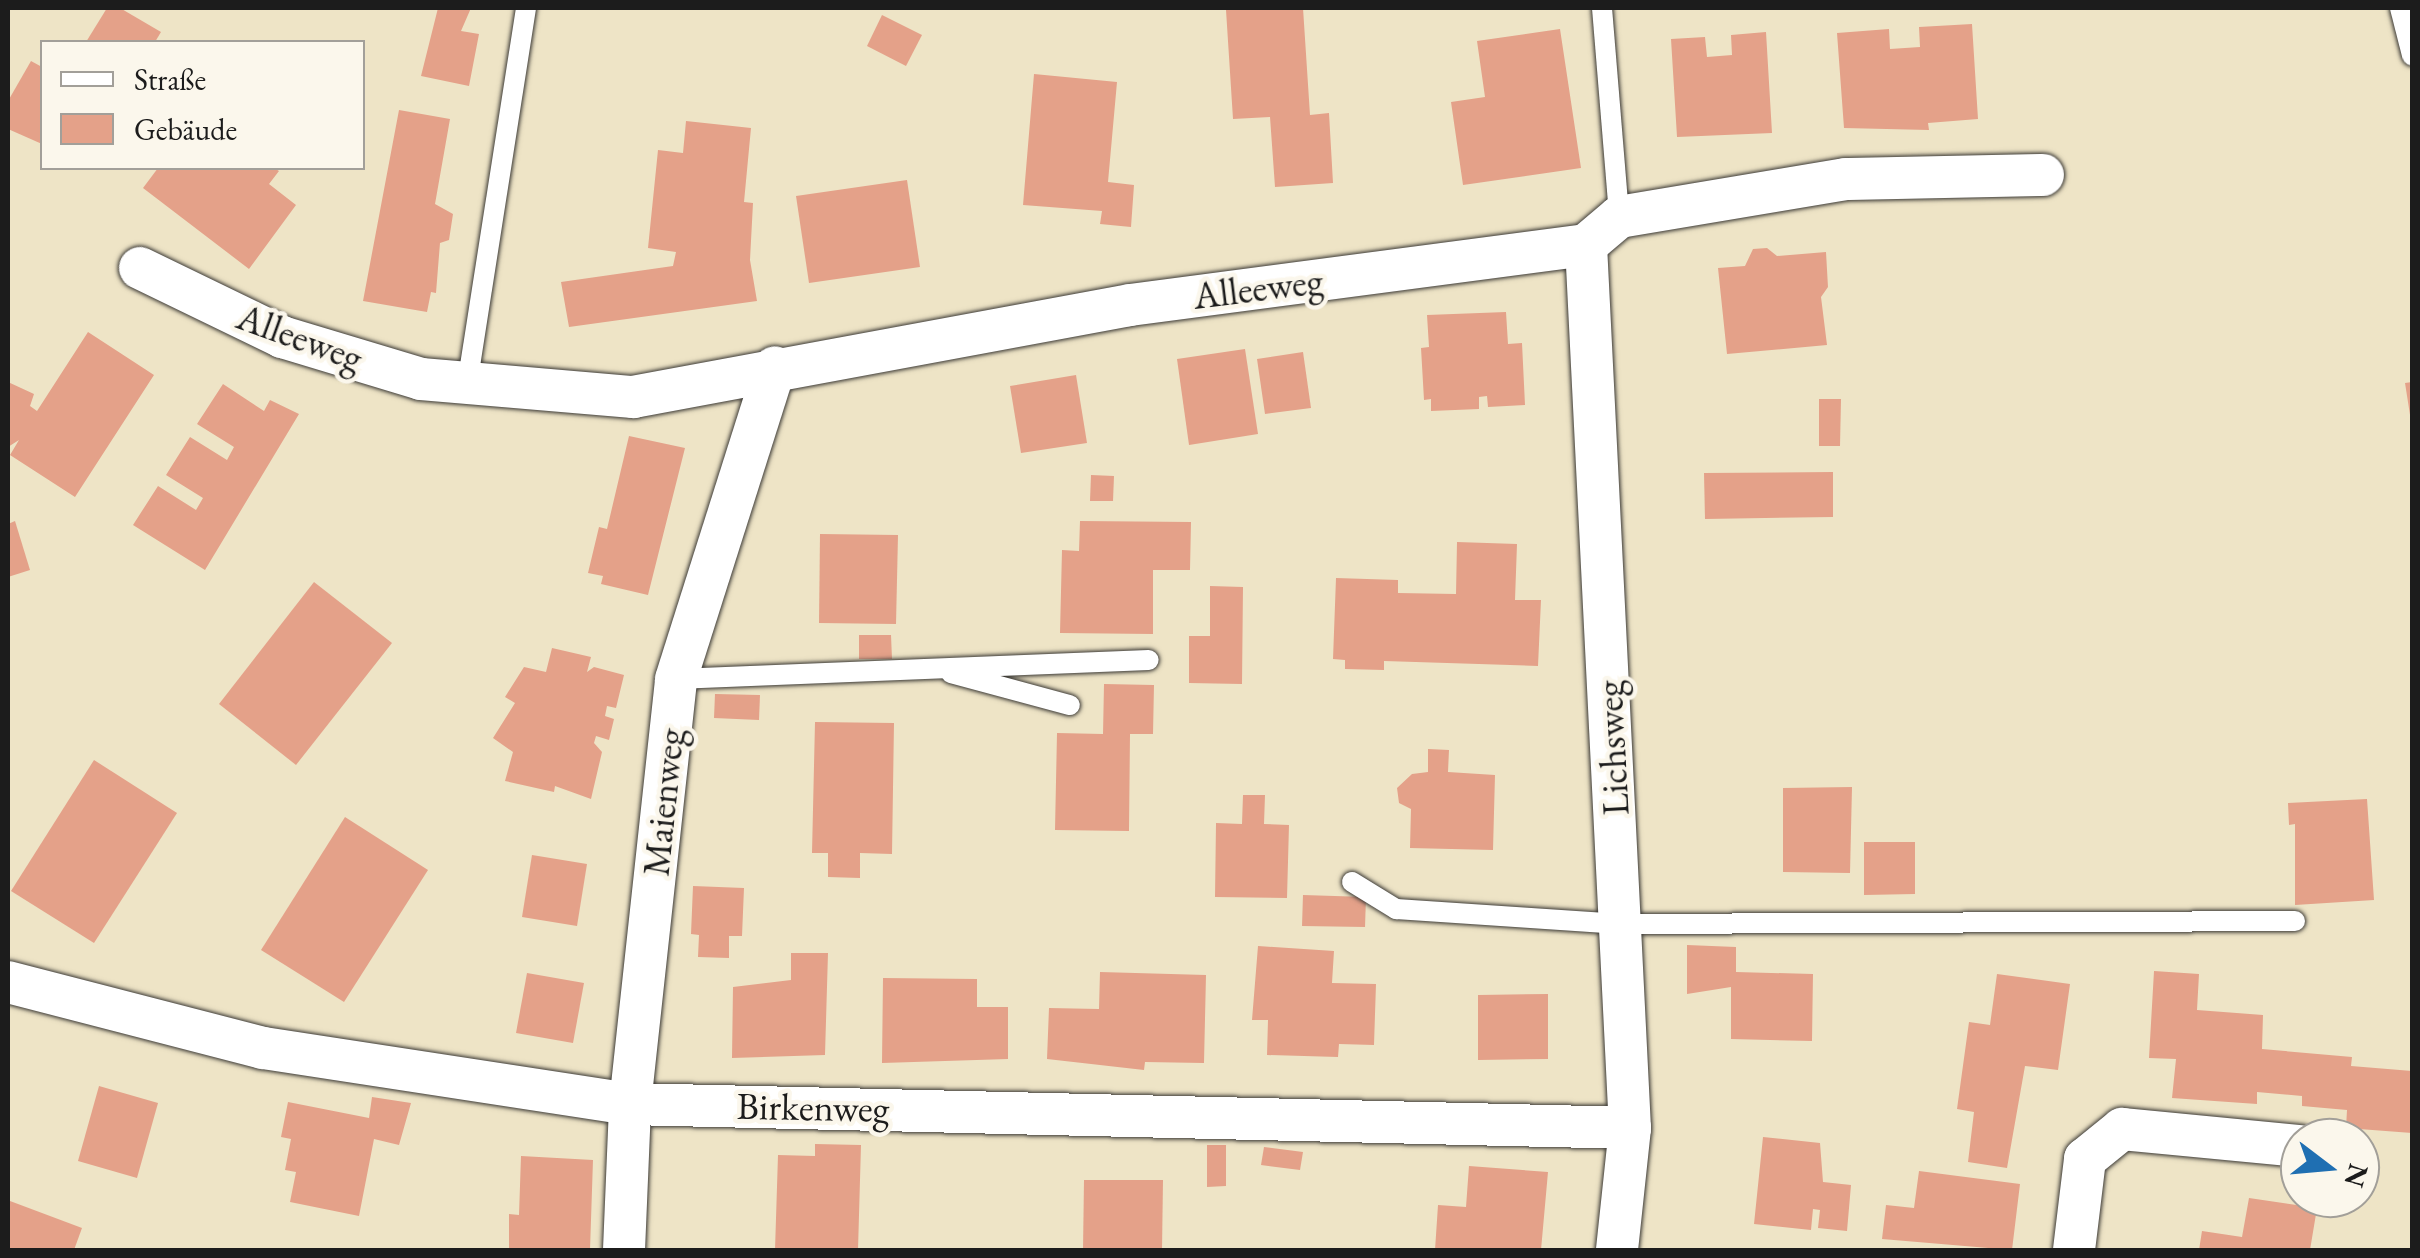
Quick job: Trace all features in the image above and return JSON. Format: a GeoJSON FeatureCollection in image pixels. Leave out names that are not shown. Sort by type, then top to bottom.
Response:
{"type":"FeatureCollection","features":[{"type":"Feature","properties":{"kind":"street"},"geometry":{"type":"LineString","coordinates":[[1586,244],[1619,218],[1846,179],[2043,175]]}},
{"type":"Feature","properties":{"kind":"street","name":"Alleeweg"},"geometry":{"type":"LineString","coordinates":[[140,268],[282,337],[467,387],[633,396],[1130,305],[1586,244]]}},
{"type":"Feature","properties":{"kind":"street","name":"Lichsweg"},"geometry":{"type":"LineString","coordinates":[[1586,244],[1630,1128],[1620,1250]]}},
{"type":"Feature","properties":{"kind":"street","name":"Maienweg"},"geometry":{"type":"LineString","coordinates":[[624,1250],[630,1104],[676,679],[775,367]]}},
{"type":"Feature","properties":{"kind":"street","name":"Birkenweg"},"geometry":{"type":"LineString","coordinates":[[8,982],[263,1048],[630,1104],[1630,1128]]}},
{"type":"Feature","properties":{"kind":"street"},"geometry":{"type":"LineString","coordinates":[[2074,1250],[2085,1159],[2122,1129],[2280,1144]]}},
{"type":"Feature","properties":{"kind":"lane"},"geometry":{"type":"LineString","coordinates":[[467,387],[526,8]]}},
{"type":"Feature","properties":{"kind":"lane"},"geometry":{"type":"LineString","coordinates":[[1602,8],[1619,218]]}},
{"type":"Feature","properties":{"kind":"lane"},"geometry":{"type":"LineString","coordinates":[[2400,8],[2412,55]]}},
{"type":"Feature","properties":{"kind":"lane"},"geometry":{"type":"LineString","coordinates":[[676,679],[1149,660]]}},
{"type":"Feature","properties":{"kind":"lane"},"geometry":{"type":"LineString","coordinates":[[928,668],[1070,705]]}},
{"type":"Feature","properties":{"kind":"lane"},"geometry":{"type":"LineString","coordinates":[[1352,882],[1396,910],[1620,924],[2295,921]]}},
{"type":"Feature","properties":{"kind":"building"},"geometry":{"type":"Polygon","coordinates":[[[107,8],[120,8],[161,32],[156,40],[87,40],[107,8]]]}},
{"type":"Feature","properties":{"kind":"building"},"geometry":{"type":"Polygon","coordinates":[[[438,8],[471,8],[461,31],[479,34],[469,86],[421,76],[438,8]]]}},
{"type":"Feature","properties":{"kind":"building"},"geometry":{"type":"Polygon","coordinates":[[[1303,8],[1310,115],[1329,113],[1333,183],[1275,187],[1270,117],[1233,119],[1226,10],[1303,8]]]}},
{"type":"Feature","properties":{"kind":"building"},"geometry":{"type":"Polygon","coordinates":[[[882,15],[922,35],[906,66],[867,46],[882,15]]]}},
{"type":"Feature","properties":{"kind":"building"},"geometry":{"type":"Polygon","coordinates":[[[1972,24],[1978,119],[1928,123],[1929,130],[1844,128],[1837,33],[1889,29],[1890,49],[1920,47],[1919,27],[1972,24]]]}},
{"type":"Feature","properties":{"kind":"building"},"geometry":{"type":"Polygon","coordinates":[[[1560,29],[1581,168],[1463,185],[1451,102],[1485,97],[1477,41],[1560,29]]]}},
{"type":"Feature","properties":{"kind":"building"},"geometry":{"type":"Polygon","coordinates":[[[1766,32],[1772,133],[1677,137],[1671,39],[1705,37],[1707,57],[1732,55],[1731,35],[1766,32]]]}},
{"type":"Feature","properties":{"kind":"building"},"geometry":{"type":"Polygon","coordinates":[[[31,61],[40,66],[40,143],[8,129],[8,101],[31,61]]]}},
{"type":"Feature","properties":{"kind":"building"},"geometry":{"type":"Polygon","coordinates":[[[1034,74],[1117,82],[1108,182],[1134,185],[1131,227],[1100,224],[1102,211],[1023,205],[1034,74]]]}},
{"type":"Feature","properties":{"kind":"building"},"geometry":{"type":"Polygon","coordinates":[[[399,110],[450,119],[435,204],[453,214],[449,240],[440,243],[436,293],[431,292],[427,312],[363,301],[399,110]]]}},
{"type":"Feature","properties":{"kind":"building"},"geometry":{"type":"Polygon","coordinates":[[[686,121],[751,128],[744,202],[753,203],[750,260],[757,301],[569,327],[561,282],[673,266],[676,252],[648,248],[658,150],[683,153],[686,121]]]}},
{"type":"Feature","properties":{"kind":"building"},"geometry":{"type":"Polygon","coordinates":[[[156,170],[277,170],[269,184],[296,205],[249,269],[143,188],[156,170]]]}},
{"type":"Feature","properties":{"kind":"building"},"geometry":{"type":"Polygon","coordinates":[[[907,180],[920,267],[809,283],[796,196],[907,180]]]}},
{"type":"Feature","properties":{"kind":"building"},"geometry":{"type":"Polygon","coordinates":[[[1767,248],[1777,256],[1826,252],[1828,287],[1821,297],[1827,345],[1727,354],[1718,268],[1745,266],[1753,249],[1767,248]]]}},
{"type":"Feature","properties":{"kind":"building"},"geometry":{"type":"Polygon","coordinates":[[[1506,312],[1508,344],[1522,343],[1525,405],[1488,407],[1487,396],[1479,397],[1479,409],[1431,411],[1431,399],[1424,400],[1421,348],[1429,347],[1427,315],[1506,312]]]}},
{"type":"Feature","properties":{"kind":"building"},"geometry":{"type":"Polygon","coordinates":[[[88,332],[154,375],[75,497],[10,455],[19,440],[8,447],[8,382],[34,394],[30,406],[37,411],[88,332]]]}},
{"type":"Feature","properties":{"kind":"building"},"geometry":{"type":"Polygon","coordinates":[[[1245,349],[1258,434],[1189,445],[1177,359],[1245,349]]]}},
{"type":"Feature","properties":{"kind":"building"},"geometry":{"type":"Polygon","coordinates":[[[1303,352],[1311,408],[1265,414],[1257,359],[1303,352]]]}},
{"type":"Feature","properties":{"kind":"building"},"geometry":{"type":"Polygon","coordinates":[[[1076,375],[1087,443],[1021,453],[1010,386],[1076,375]]]}},
{"type":"Feature","properties":{"kind":"building"},"geometry":{"type":"Polygon","coordinates":[[[2412,382],[2412,415],[2410,415],[2405,383],[2412,382]]]}},
{"type":"Feature","properties":{"kind":"building"},"geometry":{"type":"Polygon","coordinates":[[[223,384],[264,411],[270,400],[299,414],[205,570],[133,525],[158,486],[196,510],[203,498],[166,475],[190,437],[227,460],[234,447],[197,424],[223,384]]]}},
{"type":"Feature","properties":{"kind":"building"},"geometry":{"type":"Polygon","coordinates":[[[1819,399],[1841,399],[1840,446],[1819,446],[1819,399]]]}},
{"type":"Feature","properties":{"kind":"building"},"geometry":{"type":"Polygon","coordinates":[[[629,436],[685,448],[648,595],[601,584],[603,576],[588,573],[599,527],[607,529],[629,436]]]}},
{"type":"Feature","properties":{"kind":"building"},"geometry":{"type":"Polygon","coordinates":[[[1833,472],[1833,517],[1705,519],[1704,473],[1833,472]]]}},
{"type":"Feature","properties":{"kind":"building"},"geometry":{"type":"Polygon","coordinates":[[[1091,475],[1114,476],[1113,501],[1090,501],[1091,475]]]}},
{"type":"Feature","properties":{"kind":"building"},"geometry":{"type":"Polygon","coordinates":[[[15,521],[30,570],[8,577],[8,524],[15,521]]]}},
{"type":"Feature","properties":{"kind":"building"},"geometry":{"type":"Polygon","coordinates":[[[1080,521],[1191,522],[1190,570],[1153,570],[1153,634],[1060,633],[1062,550],[1079,551],[1080,521]]]}},
{"type":"Feature","properties":{"kind":"building"},"geometry":{"type":"Polygon","coordinates":[[[820,534],[898,535],[896,624],[819,623],[820,534]]]}},
{"type":"Feature","properties":{"kind":"building"},"geometry":{"type":"Polygon","coordinates":[[[1457,542],[1517,544],[1515,600],[1541,600],[1538,666],[1384,661],[1384,670],[1345,669],[1345,660],[1333,659],[1336,578],[1398,580],[1398,593],[1456,594],[1457,542]]]}},
{"type":"Feature","properties":{"kind":"building"},"geometry":{"type":"Polygon","coordinates":[[[314,582],[392,643],[296,765],[219,704],[314,582]]]}},
{"type":"Feature","properties":{"kind":"building"},"geometry":{"type":"Polygon","coordinates":[[[1210,586],[1243,587],[1242,684],[1189,683],[1189,636],[1210,636],[1210,586]]]}},
{"type":"Feature","properties":{"kind":"building"},"geometry":{"type":"Polygon","coordinates":[[[859,635],[891,635],[892,659],[859,659],[859,635]]]}},
{"type":"Feature","properties":{"kind":"building"},"geometry":{"type":"Polygon","coordinates":[[[552,648],[591,657],[587,672],[594,667],[624,675],[616,708],[607,706],[605,716],[614,719],[609,740],[596,736],[594,743],[602,752],[591,799],[555,786],[554,792],[505,781],[513,752],[493,738],[515,703],[505,697],[524,667],[546,672],[552,648]]]}},
{"type":"Feature","properties":{"kind":"building"},"geometry":{"type":"Polygon","coordinates":[[[1104,684],[1154,685],[1153,734],[1130,734],[1129,831],[1055,830],[1057,733],[1103,734],[1104,684]]]}},
{"type":"Feature","properties":{"kind":"building"},"geometry":{"type":"Polygon","coordinates":[[[715,694],[760,695],[759,720],[714,718],[715,694]]]}},
{"type":"Feature","properties":{"kind":"building"},"geometry":{"type":"Polygon","coordinates":[[[815,722],[894,723],[892,854],[860,853],[860,878],[828,877],[828,853],[812,853],[815,722]]]}},
{"type":"Feature","properties":{"kind":"building"},"geometry":{"type":"Polygon","coordinates":[[[1428,749],[1449,750],[1448,772],[1495,775],[1493,850],[1410,848],[1411,809],[1399,803],[1397,788],[1412,774],[1428,772],[1428,749]]]}},
{"type":"Feature","properties":{"kind":"building"},"geometry":{"type":"Polygon","coordinates":[[[94,760],[177,813],[94,943],[11,891],[94,760]]]}},
{"type":"Feature","properties":{"kind":"building"},"geometry":{"type":"Polygon","coordinates":[[[1852,787],[1850,873],[1783,872],[1783,788],[1852,787]]]}},
{"type":"Feature","properties":{"kind":"building"},"geometry":{"type":"Polygon","coordinates":[[[1243,795],[1265,795],[1264,824],[1289,825],[1287,898],[1215,897],[1216,823],[1242,824],[1243,795]]]}},
{"type":"Feature","properties":{"kind":"building"},"geometry":{"type":"Polygon","coordinates":[[[2367,799],[2374,900],[2295,905],[2295,824],[2289,825],[2288,803],[2367,799]]]}},
{"type":"Feature","properties":{"kind":"building"},"geometry":{"type":"Polygon","coordinates":[[[345,817],[428,870],[344,1002],[261,950],[345,817]]]}},
{"type":"Feature","properties":{"kind":"building"},"geometry":{"type":"Polygon","coordinates":[[[1864,842],[1915,842],[1915,894],[1864,895],[1864,842]]]}},
{"type":"Feature","properties":{"kind":"building"},"geometry":{"type":"Polygon","coordinates":[[[532,855],[587,864],[577,926],[522,917],[532,855]]]}},
{"type":"Feature","properties":{"kind":"building"},"geometry":{"type":"Polygon","coordinates":[[[693,886],[744,888],[742,936],[729,936],[729,958],[698,957],[699,935],[691,934],[693,886]]]}},
{"type":"Feature","properties":{"kind":"building"},"geometry":{"type":"Polygon","coordinates":[[[1303,895],[1366,897],[1365,927],[1302,926],[1303,895]]]}},
{"type":"Feature","properties":{"kind":"building"},"geometry":{"type":"Polygon","coordinates":[[[1687,945],[1736,947],[1736,972],[1813,974],[1812,1041],[1731,1039],[1731,987],[1687,994],[1687,945]]]}},
{"type":"Feature","properties":{"kind":"building"},"geometry":{"type":"Polygon","coordinates":[[[1258,946],[1334,951],[1332,983],[1376,984],[1374,1045],[1339,1044],[1338,1057],[1267,1055],[1268,1020],[1252,1020],[1258,946]]]}},
{"type":"Feature","properties":{"kind":"building"},"geometry":{"type":"Polygon","coordinates":[[[791,953],[828,953],[825,1055],[732,1058],[733,987],[791,980],[791,953]]]}},
{"type":"Feature","properties":{"kind":"building"},"geometry":{"type":"Polygon","coordinates":[[[2154,971],[2199,974],[2197,1010],[2263,1015],[2262,1049],[2352,1057],[2351,1066],[2412,1071],[2412,1133],[2380,1131],[2380,1118],[2347,1118],[2347,1110],[2302,1106],[2302,1096],[2257,1092],[2257,1104],[2172,1098],[2176,1059],[2149,1058],[2154,971]]]}},
{"type":"Feature","properties":{"kind":"building"},"geometry":{"type":"Polygon","coordinates":[[[1100,972],[1206,975],[1204,1063],[1145,1062],[1144,1070],[1047,1059],[1049,1008],[1099,1009],[1100,972]]]}},
{"type":"Feature","properties":{"kind":"building"},"geometry":{"type":"Polygon","coordinates":[[[527,973],[584,983],[573,1043],[516,1033],[527,973]]]}},
{"type":"Feature","properties":{"kind":"building"},"geometry":{"type":"Polygon","coordinates":[[[1997,974],[2070,984],[2058,1070],[2025,1066],[2007,1168],[1968,1162],[1974,1112],[1957,1109],[1969,1022],[1990,1025],[1997,974]]]}},
{"type":"Feature","properties":{"kind":"building"},"geometry":{"type":"Polygon","coordinates":[[[883,978],[977,979],[977,1007],[1008,1007],[1008,1059],[882,1063],[883,978]]]}},
{"type":"Feature","properties":{"kind":"building"},"geometry":{"type":"Polygon","coordinates":[[[1548,994],[1548,1059],[1478,1060],[1478,995],[1548,994]]]}},
{"type":"Feature","properties":{"kind":"building"},"geometry":{"type":"Polygon","coordinates":[[[99,1086],[158,1103],[137,1178],[78,1161],[99,1086]]]}},
{"type":"Feature","properties":{"kind":"building"},"geometry":{"type":"Polygon","coordinates":[[[372,1097],[411,1103],[399,1145],[374,1139],[359,1216],[290,1202],[296,1172],[285,1170],[291,1139],[281,1137],[288,1102],[369,1118],[372,1097]]]}},
{"type":"Feature","properties":{"kind":"building"},"geometry":{"type":"Polygon","coordinates":[[[1763,1137],[1820,1143],[1823,1182],[1851,1185],[1847,1231],[1818,1228],[1820,1210],[1813,1209],[1811,1230],[1754,1224],[1763,1137]]]}},
{"type":"Feature","properties":{"kind":"building"},"geometry":{"type":"Polygon","coordinates":[[[815,1144],[861,1145],[858,1250],[775,1250],[778,1155],[815,1156],[815,1144]]]}},
{"type":"Feature","properties":{"kind":"building"},"geometry":{"type":"Polygon","coordinates":[[[1207,1145],[1226,1145],[1226,1186],[1207,1187],[1207,1145]]]}},
{"type":"Feature","properties":{"kind":"building"},"geometry":{"type":"Polygon","coordinates":[[[1264,1147],[1303,1152],[1300,1170],[1261,1165],[1264,1147]]]}},
{"type":"Feature","properties":{"kind":"building"},"geometry":{"type":"Polygon","coordinates":[[[521,1156],[593,1160],[590,1250],[509,1250],[509,1214],[519,1215],[521,1156]]]}},
{"type":"Feature","properties":{"kind":"building"},"geometry":{"type":"Polygon","coordinates":[[[1469,1166],[1548,1172],[1541,1250],[1435,1250],[1438,1205],[1466,1207],[1469,1166]]]}},
{"type":"Feature","properties":{"kind":"building"},"geometry":{"type":"Polygon","coordinates":[[[1919,1171],[2020,1184],[2012,1250],[1882,1239],[1886,1205],[1914,1208],[1919,1171]]]}},
{"type":"Feature","properties":{"kind":"building"},"geometry":{"type":"Polygon","coordinates":[[[1084,1180],[1163,1180],[1162,1250],[1083,1250],[1084,1180]]]}},
{"type":"Feature","properties":{"kind":"building"},"geometry":{"type":"Polygon","coordinates":[[[2249,1198],[2280,1203],[2280,1218],[2315,1218],[2310,1250],[2199,1250],[2202,1231],[2242,1237],[2249,1198]]]}},
{"type":"Feature","properties":{"kind":"building"},"geometry":{"type":"Polygon","coordinates":[[[10,1201],[82,1228],[74,1250],[8,1250],[10,1201]]]}}]}
